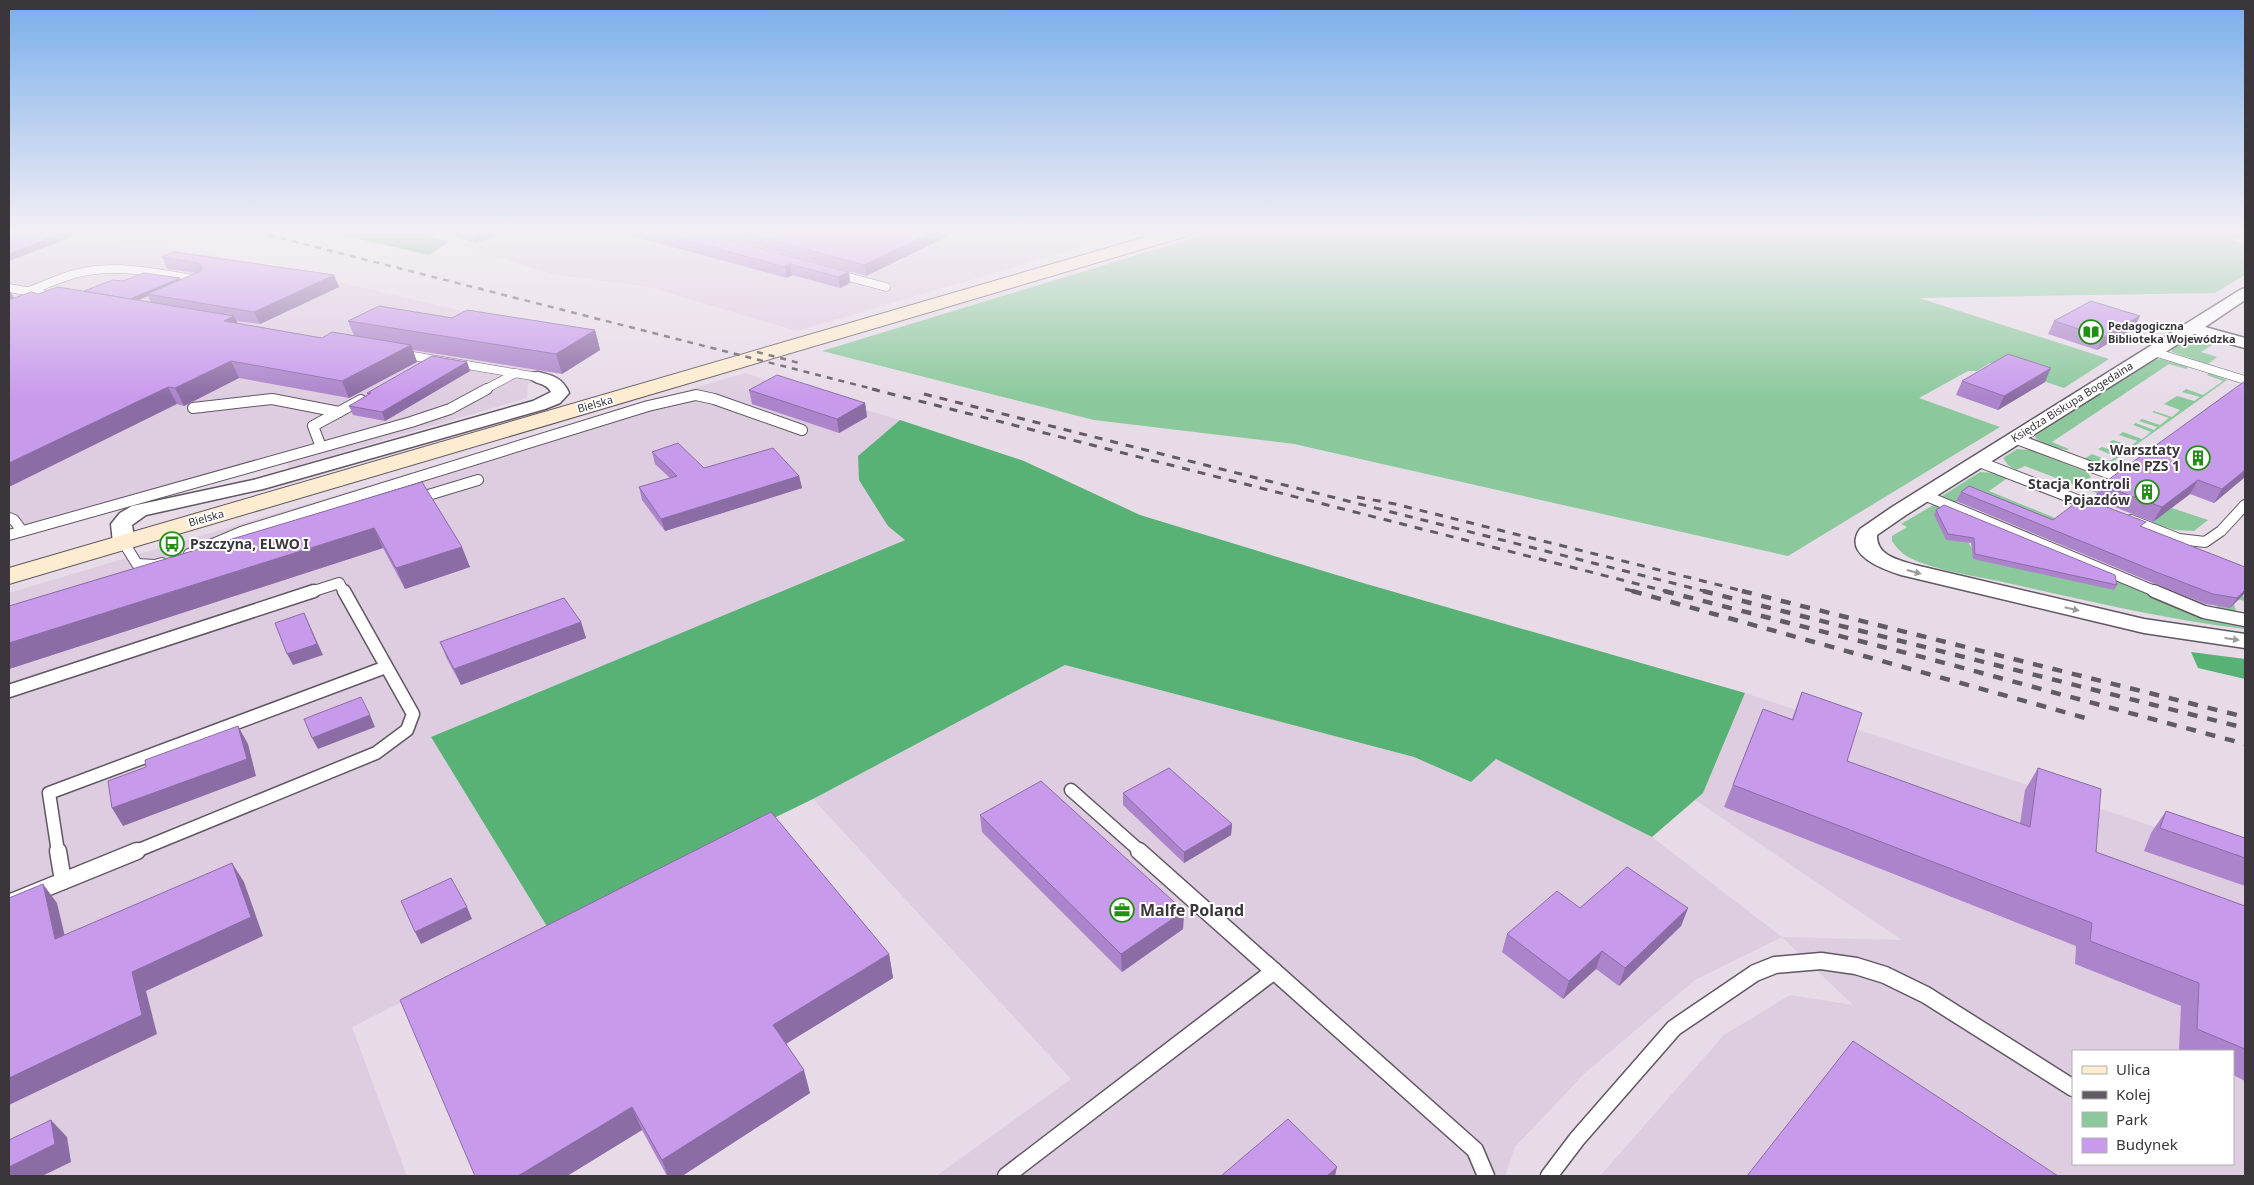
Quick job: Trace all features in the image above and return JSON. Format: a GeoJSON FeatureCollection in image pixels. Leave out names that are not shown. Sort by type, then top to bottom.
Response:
{"type":"FeatureCollection","features":[{"type":"Feature","properties":{"kind":"main road","name":"Bielska"},"geometry":{"type":"LineString","coordinates":[[9,576],[993,287]]}},
{"type":"Feature","properties":{"kind":"street","name":"Księdza Biskupa Bogedaina"},"geometry":{"type":"LineString","coordinates":[[2245,293],[1924,495],[1867,533],[1865,542],[1869,553],[1886,563],[1909,570],[2144,626],[2245,641]]}},
{"type":"Feature","properties":{"kind":"street"},"geometry":{"type":"LineString","coordinates":[[2192,328],[2245,343]]}},
{"type":"Feature","properties":{"kind":"street"},"geometry":{"type":"LineString","coordinates":[[124,543],[122,524],[127,517],[139,510],[256,485],[554,399],[560,393],[559,386],[550,380],[538,376]]}},
{"type":"Feature","properties":{"kind":"lane"},"geometry":{"type":"LineString","coordinates":[[27,291],[37,287]]}},
{"type":"Feature","properties":{"kind":"lane"},"geometry":{"type":"LineString","coordinates":[[9,288],[65,298]]}},
{"type":"Feature","properties":{"kind":"lane"},"geometry":{"type":"LineString","coordinates":[[40,302],[55,296]]}},
{"type":"Feature","properties":{"kind":"lane"},"geometry":{"type":"LineString","coordinates":[[2154,352],[2245,380]]}},
{"type":"Feature","properties":{"kind":"lane"},"geometry":{"type":"LineString","coordinates":[[396,353],[538,376]]}},
{"type":"Feature","properties":{"kind":"lane"},"geometry":{"type":"LineString","coordinates":[[417,369],[435,359]]}},
{"type":"Feature","properties":{"kind":"lane"},"geometry":{"type":"LineString","coordinates":[[2195,372],[2204,367]]}},
{"type":"Feature","properties":{"kind":"lane"},"geometry":{"type":"LineString","coordinates":[[9,535],[411,422],[450,409],[516,373]]}},
{"type":"Feature","properties":{"kind":"lane"},"geometry":{"type":"LineString","coordinates":[[124,543],[137,564],[155,565],[241,532],[648,406],[696,395],[714,399],[802,430]]}},
{"type":"Feature","properties":{"kind":"lane"},"geometry":{"type":"LineString","coordinates":[[321,447],[313,426],[366,397]]}},
{"type":"Feature","properties":{"kind":"lane"},"geometry":{"type":"LineString","coordinates":[[193,408],[272,399],[340,412]]}},
{"type":"Feature","properties":{"kind":"lane"},"geometry":{"type":"LineString","coordinates":[[2014,438],[2113,475]]}},
{"type":"Feature","properties":{"kind":"lane"},"geometry":{"type":"LineString","coordinates":[[2063,456],[2077,452]]}},
{"type":"Feature","properties":{"kind":"lane"},"geometry":{"type":"LineString","coordinates":[[1977,461],[2105,510]]}},
{"type":"Feature","properties":{"kind":"lane"},"geometry":{"type":"LineString","coordinates":[[403,503],[478,480]]}},
{"type":"Feature","properties":{"kind":"lane"},"geometry":{"type":"LineString","coordinates":[[1924,495],[2204,612],[2245,620]]}},
{"type":"Feature","properties":{"kind":"lane"},"geometry":{"type":"LineString","coordinates":[[2123,517],[2184,541],[2205,542],[2215,537],[2245,505]]}},
{"type":"Feature","properties":{"kind":"lane"},"geometry":{"type":"LineString","coordinates":[[9,518],[14,520],[22,531]]}},
{"type":"Feature","properties":{"kind":"lane"},"geometry":{"type":"LineString","coordinates":[[9,691],[339,583],[413,714],[407,730],[376,754],[9,903]]}},
{"type":"Feature","properties":{"kind":"lane"},"geometry":{"type":"LineString","coordinates":[[63,881],[49,793],[386,667]]}},
{"type":"Feature","properties":{"kind":"lane"},"geometry":{"type":"LineString","coordinates":[[1071,790],[1476,1150],[1486,1176]]}},
{"type":"Feature","properties":{"kind":"lane"},"geometry":{"type":"LineString","coordinates":[[1549,1176],[1577,1139],[1674,1028],[1755,973],[1774,966],[1821,961],[1856,966],[1885,975],[1926,995],[2072,1087]]}},
{"type":"Feature","properties":{"kind":"lane"},"geometry":{"type":"LineString","coordinates":[[1006,1176],[1274,971]]}},
{"type":"Feature","properties":{"kind":"shaded area"},"geometry":{"type":"Polygon","coordinates":[[[9,287],[360,287],[594,342],[528,384],[527,398],[289,468],[286,462],[9,538],[9,287]]]}},
{"type":"Feature","properties":{"kind":"shaded area"},"geometry":{"type":"Polygon","coordinates":[[[650,287],[945,287],[797,331],[650,287]]]}},
{"type":"Feature","properties":{"kind":"shaded area"},"geometry":{"type":"Polygon","coordinates":[[[745,373],[900,420],[858,456],[859,480],[906,539],[431,737],[548,928],[352,1027],[407,1176],[9,1176],[9,593],[745,373]]]}},
{"type":"Feature","properties":{"kind":"shaded area"},"geometry":{"type":"Polygon","coordinates":[[[1065,665],[1414,757],[1470,782],[1496,758],[1652,837],[1782,937],[1695,980],[1585,1073],[1515,1147],[1505,1176],[936,1176],[1071,1079],[813,799],[1065,665]]]}},
{"type":"Feature","properties":{"kind":"shaded area"},"geometry":{"type":"Polygon","coordinates":[[[1745,693],[2129,818],[2245,859],[2245,1176],[1600,1176],[1724,1035],[1790,995],[1853,1005],[1782,937],[1902,940],[1695,800],[1703,793],[1745,693]]]}},
{"type":"Feature","properties":{"kind":"green space"},"geometry":{"type":"Polygon","coordinates":[[[1031,287],[2224,287],[2215,293],[1919,298],[2109,359],[2064,388],[1990,363],[1977,371],[1968,371],[1919,398],[2000,427],[1788,556],[1294,444],[1094,420],[822,351],[1031,287]]]}},
{"type":"Feature","properties":{"kind":"green space"},"geometry":{"type":"Polygon","coordinates":[[[2193,336],[2217,342],[2201,352],[2217,357],[2208,364],[2172,352],[2172,349],[2193,336]]]}},
{"type":"Feature","properties":{"kind":"green space"},"geometry":{"type":"Polygon","coordinates":[[[2161,359],[2188,367],[2186,369],[2169,364],[2052,442],[2069,449],[2067,450],[2052,447],[2036,439],[2035,436],[2154,360],[2161,359]]]}},
{"type":"Feature","properties":{"kind":"green space"},"geometry":{"type":"Polygon","coordinates":[[[2209,373],[2227,380],[2105,467],[2084,459],[2092,454],[2109,461],[2116,457],[2098,449],[2102,447],[2121,453],[2127,448],[2109,442],[2113,440],[2131,446],[2137,441],[2119,435],[2123,432],[2142,439],[2151,432],[2133,425],[2136,423],[2154,430],[2157,427],[2139,421],[2142,419],[2160,425],[2169,418],[2152,412],[2172,417],[2180,410],[2164,404],[2177,396],[2194,401],[2200,397],[2182,392],[2186,389],[2203,395],[2223,381],[2207,375],[2209,373]]]}},
{"type":"Feature","properties":{"kind":"green space"},"geometry":{"type":"Polygon","coordinates":[[[900,420],[1024,461],[1140,515],[1363,583],[1745,693],[1703,793],[1652,837],[1496,759],[1471,782],[1414,757],[1065,665],[813,799],[548,928],[431,737],[905,540],[888,526],[859,480],[858,456],[900,420]]]}},
{"type":"Feature","properties":{"kind":"green space"},"geometry":{"type":"Polygon","coordinates":[[[2017,449],[2029,450],[2087,472],[2091,477],[2077,486],[2025,466],[2016,470],[2008,465],[2003,458],[2017,449]]]}},
{"type":"Feature","properties":{"kind":"green space"},"geometry":{"type":"Polygon","coordinates":[[[1980,472],[2009,477],[1989,491],[2243,595],[2245,601],[2232,598],[2237,614],[2214,609],[2222,601],[1965,496],[1956,502],[1942,496],[1980,472]]]}},
{"type":"Feature","properties":{"kind":"green space"},"geometry":{"type":"Polygon","coordinates":[[[2094,482],[2164,513],[2172,508],[2208,520],[2194,531],[2175,530],[2152,523],[2159,517],[2086,489],[2094,482]]]}},
{"type":"Feature","properties":{"kind":"green space"},"geometry":{"type":"Polygon","coordinates":[[[1935,504],[1956,518],[1972,549],[2111,579],[2214,618],[2245,626],[2245,629],[2184,620],[2124,608],[1954,572],[1918,562],[1899,550],[1892,541],[1892,536],[1907,527],[1901,524],[1935,504]]]}},
{"type":"Feature","properties":{"kind":"green space"},"geometry":{"type":"Polygon","coordinates":[[[2191,652],[2245,659],[2245,679],[2198,668],[2191,652]]]}},
{"type":"Feature","properties":{"kind":"building"},"geometry":{"type":"Polygon","coordinates":[[[60,287],[234,316],[224,321],[322,338],[332,332],[411,345],[342,381],[231,361],[175,388],[168,387],[9,463],[9,300],[31,292],[38,294],[60,287]]]}},
{"type":"Feature","properties":{"kind":"building"},"geometry":{"type":"Polygon","coordinates":[[[94,287],[158,287],[130,299],[84,291],[94,287]]]}},
{"type":"Feature","properties":{"kind":"building"},"geometry":{"type":"Polygon","coordinates":[[[163,287],[307,287],[254,312],[147,294],[163,287]]]}},
{"type":"Feature","properties":{"kind":"building"},"geometry":{"type":"Polygon","coordinates":[[[2091,301],[2140,316],[2103,337],[2054,321],[2091,301]]]}},
{"type":"Feature","properties":{"kind":"building"},"geometry":{"type":"Polygon","coordinates":[[[379,306],[452,318],[467,310],[595,330],[556,354],[348,321],[379,306]]]}},
{"type":"Feature","properties":{"kind":"building"},"geometry":{"type":"Polygon","coordinates":[[[2008,354],[2051,368],[2004,396],[1962,381],[2008,354]]]}},
{"type":"Feature","properties":{"kind":"building"},"geometry":{"type":"Polygon","coordinates":[[[432,356],[467,362],[382,412],[349,406],[371,393],[367,393],[432,356]]]}},
{"type":"Feature","properties":{"kind":"building"},"geometry":{"type":"Polygon","coordinates":[[[777,375],[865,403],[837,419],[749,390],[777,375]]]}},
{"type":"Feature","properties":{"kind":"building","name":"Warsztaty szkolne PZS 1"},"geometry":{"type":"Polygon","coordinates":[[[2245,381],[2245,470],[2222,489],[2198,480],[2162,507],[2101,485],[2245,381]]]}},
{"type":"Feature","properties":{"kind":"building"},"geometry":{"type":"Polygon","coordinates":[[[678,443],[704,468],[773,448],[799,476],[661,519],[639,487],[677,476],[652,452],[678,443]]]}},
{"type":"Feature","properties":{"kind":"building"},"geometry":{"type":"Polygon","coordinates":[[[422,482],[462,547],[396,568],[374,528],[9,643],[9,606],[422,482]]]}},
{"type":"Feature","properties":{"kind":"building"},"geometry":{"type":"Polygon","coordinates":[[[1969,486],[2053,520],[2077,502],[2080,503],[2086,499],[2146,522],[2140,526],[2245,567],[2245,590],[2237,598],[2213,594],[1961,492],[1969,486]]]}},
{"type":"Feature","properties":{"kind":"building"},"geometry":{"type":"Polygon","coordinates":[[[1944,505],[2115,575],[2117,585],[1975,554],[1974,538],[1948,534],[1936,510],[1944,505]]]}},
{"type":"Feature","properties":{"kind":"building"},"geometry":{"type":"Polygon","coordinates":[[[564,598],[581,622],[454,669],[440,642],[564,598]]]}},
{"type":"Feature","properties":{"kind":"building"},"geometry":{"type":"Polygon","coordinates":[[[304,613],[317,644],[287,654],[275,623],[304,613]]]}},
{"type":"Feature","properties":{"kind":"building"},"geometry":{"type":"Polygon","coordinates":[[[1802,692],[1862,713],[1847,761],[2030,827],[2038,768],[2101,789],[2096,852],[2245,906],[2245,1049],[2197,1029],[2199,983],[2090,941],[2092,923],[1733,785],[1763,709],[1793,720],[1802,692]]]}},
{"type":"Feature","properties":{"kind":"building"},"geometry":{"type":"Polygon","coordinates":[[[361,697],[370,715],[312,738],[304,719],[361,697]]]}},
{"type":"Feature","properties":{"kind":"building"},"geometry":{"type":"Polygon","coordinates":[[[238,726],[247,759],[112,808],[108,781],[146,767],[145,760],[238,726]]]}},
{"type":"Feature","properties":{"kind":"building"},"geometry":{"type":"Polygon","coordinates":[[[1169,768],[1232,824],[1184,852],[1123,793],[1169,768]]]}},
{"type":"Feature","properties":{"kind":"building"},"geometry":{"type":"Polygon","coordinates":[[[1041,781],[1184,911],[1121,954],[980,815],[1041,781]]]}},
{"type":"Feature","properties":{"kind":"building"},"geometry":{"type":"Polygon","coordinates":[[[2166,811],[2245,838],[2245,858],[2160,828],[2166,811]]]}},
{"type":"Feature","properties":{"kind":"building"},"geometry":{"type":"Polygon","coordinates":[[[771,812],[889,954],[773,1025],[804,1070],[662,1160],[632,1107],[518,1176],[475,1176],[400,1000],[771,812]]]}},
{"type":"Feature","properties":{"kind":"building"},"geometry":{"type":"Polygon","coordinates":[[[232,863],[251,917],[132,972],[142,1015],[9,1078],[9,898],[43,884],[55,939],[232,863]]]}},
{"type":"Feature","properties":{"kind":"building"},"geometry":{"type":"Polygon","coordinates":[[[1627,867],[1688,908],[1625,968],[1602,951],[1569,981],[1507,934],[1557,891],[1580,908],[1627,867]]]}},
{"type":"Feature","properties":{"kind":"building"},"geometry":{"type":"Polygon","coordinates":[[[451,878],[467,907],[415,932],[401,901],[451,878]]]}},
{"type":"Feature","properties":{"kind":"building"},"geometry":{"type":"Polygon","coordinates":[[[1853,1041],[2058,1176],[1747,1176],[1853,1041]]]}},
{"type":"Feature","properties":{"kind":"building"},"geometry":{"type":"Polygon","coordinates":[[[1288,1119],[1337,1167],[1327,1176],[1221,1176],[1288,1119]]]}},
{"type":"Feature","properties":{"kind":"building"},"geometry":{"type":"Polygon","coordinates":[[[51,1120],[55,1144],[9,1167],[9,1140],[51,1120]]]}},
{"type":"Feature","properties":{"kind":"railway"},"geometry":{"type":"LineString","coordinates":[[474,287],[877,390]]}},
{"type":"Feature","properties":{"kind":"railway"},"geometry":{"type":"LineString","coordinates":[[757,352],[803,364]]}},
{"type":"Feature","properties":{"kind":"railway"},"geometry":{"type":"LineString","coordinates":[[872,389],[1669,592]]}},
{"type":"Feature","properties":{"kind":"railway"},"geometry":{"type":"LineString","coordinates":[[924,394],[1708,592]]}},
{"type":"Feature","properties":{"kind":"railway"},"geometry":{"type":"LineString","coordinates":[[1357,497],[1395,504],[1747,592]]}},
{"type":"Feature","properties":{"kind":"railway"},"geometry":{"type":"LineString","coordinates":[[1625,589],[1637,592]]}},
{"type":"Feature","properties":{"kind":"railway"},"geometry":{"type":"LineString","coordinates":[[1632,591],[2089,719]]}},
{"type":"Feature","properties":{"kind":"railway"},"geometry":{"type":"LineString","coordinates":[[1664,591],[1926,658],[2245,744]]}},
{"type":"Feature","properties":{"kind":"railway"},"geometry":{"type":"LineString","coordinates":[[1703,591],[2245,728]]}},
{"type":"Feature","properties":{"kind":"railway"},"geometry":{"type":"LineString","coordinates":[[1742,591],[2245,717]]}},
{"type":"Feature","properties":{"kind":"place","name":"Pedagogiczna Biblioteka Wojewódzka"},"geometry":{"type":"Point","coordinates":[2091,332]}},
{"type":"Feature","properties":{"kind":"place","name":"Warsztaty szkolne PZS 1"},"geometry":{"type":"Point","coordinates":[2198,458]}},
{"type":"Feature","properties":{"kind":"place","name":"Stacja Kontroli Pojazdów"},"geometry":{"type":"Point","coordinates":[2147,492]}},
{"type":"Feature","properties":{"kind":"place","name":"Pszczyna, ELWO I"},"geometry":{"type":"Point","coordinates":[172,544]}},
{"type":"Feature","properties":{"kind":"place","name":"Malfe Poland"},"geometry":{"type":"Point","coordinates":[1122,910]}}]}
